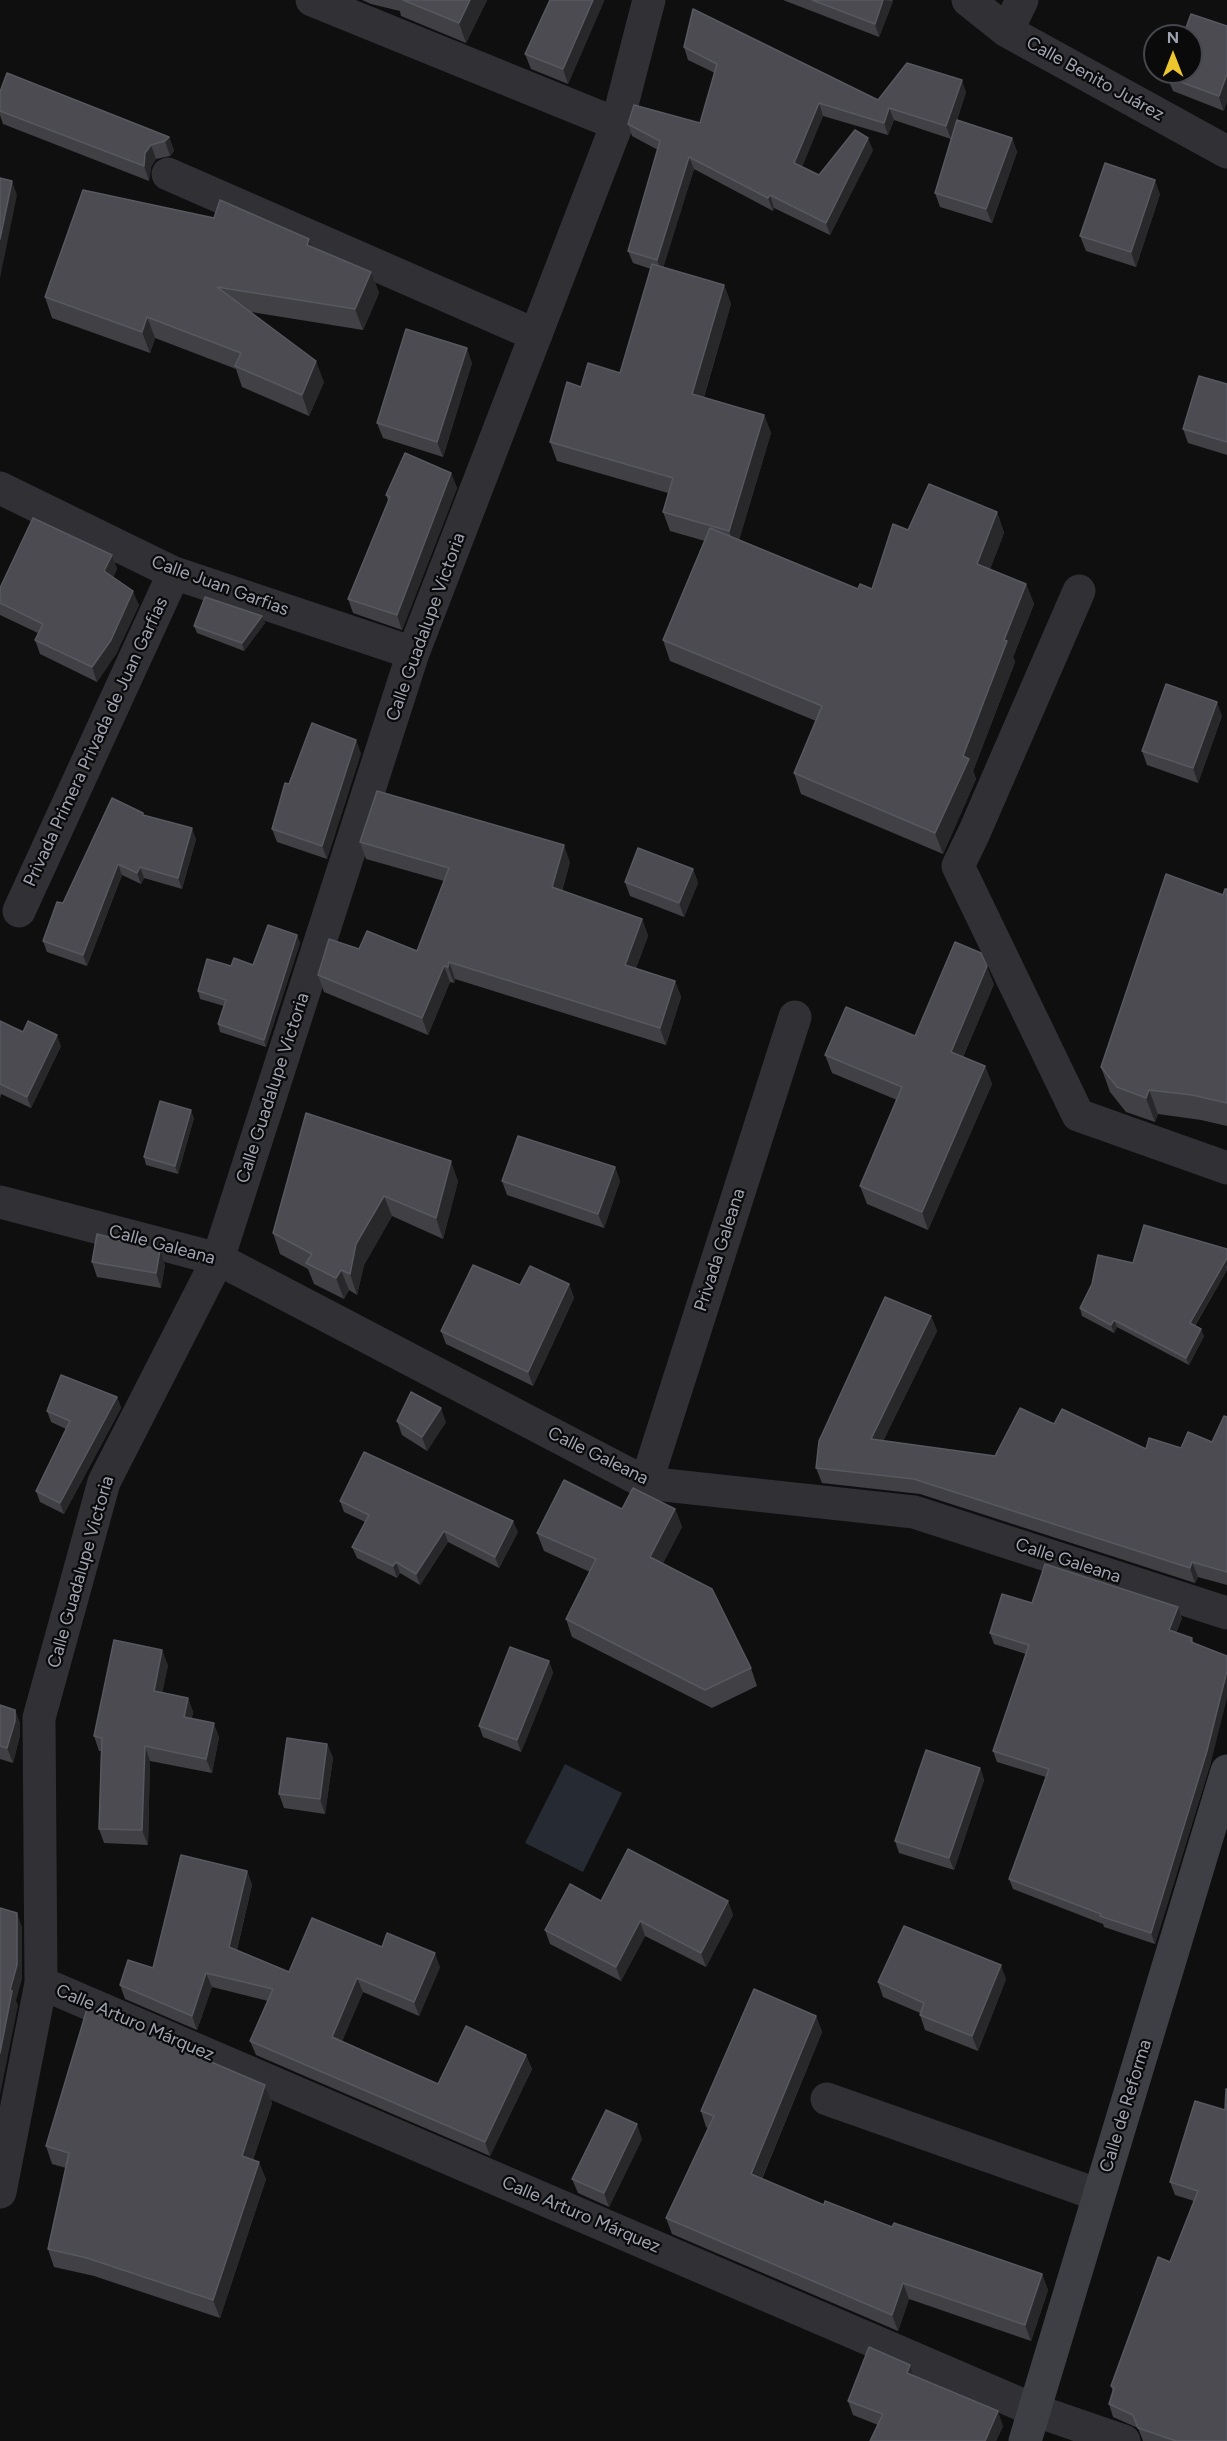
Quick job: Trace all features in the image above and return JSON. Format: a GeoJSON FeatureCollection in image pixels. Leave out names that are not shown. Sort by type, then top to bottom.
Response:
{"type":"FeatureCollection","features":[{"type":"Feature","properties":{"kind":"main road","name":"Calle de Reforma"},"geometry":{"type":"LineString","coordinates":[[1024,2441],[1227,1772]]}},
{"type":"Feature","properties":{"kind":"street"},"geometry":{"type":"LineString","coordinates":[[312,0],[617,124]]}},
{"type":"Feature","properties":{"kind":"street","name":"Calle Guadalupe Victoria"},"geometry":{"type":"LineString","coordinates":[[0,2192],[41,1983],[39,1718],[104,1482],[218,1259],[413,653],[617,124],[649,0]]}},
{"type":"Feature","properties":{"kind":"street","name":"Calle Benito Juárez"},"geometry":{"type":"LineString","coordinates":[[968,0],[1007,31],[1227,152]]}},
{"type":"Feature","properties":{"kind":"street"},"geometry":{"type":"LineString","coordinates":[[1007,31],[1022,0]]}},
{"type":"Feature","properties":{"kind":"street"},"geometry":{"type":"LineString","coordinates":[[168,174],[536,335]]}},
{"type":"Feature","properties":{"kind":"street","name":"Calle Juan Garfias"},"geometry":{"type":"LineString","coordinates":[[0,488],[174,573],[413,653]]}},
{"type":"Feature","properties":{"kind":"street","name":"Privada Primera Privada de Juan Garfias"},"geometry":{"type":"LineString","coordinates":[[19,911],[174,573]]}},
{"type":"Feature","properties":{"kind":"street"},"geometry":{"type":"LineString","coordinates":[[1079,591],[958,866],[1078,1115],[1227,1168]]}},
{"type":"Feature","properties":{"kind":"street","name":"Privada Galeana"},"geometry":{"type":"LineString","coordinates":[[646,1483],[795,1017]]}},
{"type":"Feature","properties":{"kind":"street","name":"Calle Galeana"},"geometry":{"type":"LineString","coordinates":[[0,1202],[218,1259],[646,1483],[914,1512],[1227,1613]]}},
{"type":"Feature","properties":{"kind":"street","name":"Calle Arturo Márquez"},"geometry":{"type":"LineString","coordinates":[[41,1983],[1034,2410],[1124,2441]]}},
{"type":"Feature","properties":{"kind":"street"},"geometry":{"type":"LineString","coordinates":[[827,2099],[1099,2195]]}},
{"type":"Feature","properties":{"kind":"shaded area"},"geometry":{"type":"Polygon","coordinates":[[[565,1764],[622,1793],[583,1872],[525,1843],[565,1764]]]}},
{"type":"Feature","properties":{"kind":"building"},"geometry":{"type":"Polygon","coordinates":[[[403,0],[470,0],[459,23],[403,0]]]}},
{"type":"Feature","properties":{"kind":"building"},"geometry":{"type":"Polygon","coordinates":[[[550,0],[593,0],[563,69],[525,54],[550,0]]]}},
{"type":"Feature","properties":{"kind":"building"},"geometry":{"type":"Polygon","coordinates":[[[812,0],[883,0],[875,24],[812,0]]]}},
{"type":"Feature","properties":{"kind":"building"},"geometry":{"type":"Polygon","coordinates":[[[693,9],[878,100],[907,63],[962,80],[946,126],[889,108],[884,123],[819,103],[794,163],[819,175],[855,130],[868,138],[826,223],[770,195],[768,198],[689,157],[657,260],[628,251],[660,141],[628,124],[634,105],[700,123],[717,64],[684,47],[693,9]]]}},
{"type":"Feature","properties":{"kind":"building"},"geometry":{"type":"Polygon","coordinates":[[[1191,14],[1227,26],[1227,74],[1219,96],[1186,84],[1203,84],[1203,24],[1187,24],[1191,14]]]}},
{"type":"Feature","properties":{"kind":"building"},"geometry":{"type":"Polygon","coordinates":[[[7,73],[169,137],[165,141],[151,145],[145,153],[144,166],[0,111],[0,92],[7,73]]]}},
{"type":"Feature","properties":{"kind":"building"},"geometry":{"type":"Polygon","coordinates":[[[957,120],[1012,138],[986,209],[935,193],[957,120]]]}},
{"type":"Feature","properties":{"kind":"building"},"geometry":{"type":"Polygon","coordinates":[[[1105,163],[1155,180],[1131,252],[1080,236],[1105,163]]]}},
{"type":"Feature","properties":{"kind":"building"},"geometry":{"type":"Polygon","coordinates":[[[0,178],[12,181],[0,239],[0,178]]]}},
{"type":"Feature","properties":{"kind":"building"},"geometry":{"type":"Polygon","coordinates":[[[83,190],[214,218],[220,200],[309,239],[307,245],[371,272],[355,309],[217,287],[316,361],[302,395],[235,366],[241,353],[147,317],[142,332],[45,297],[83,190]]]}},
{"type":"Feature","properties":{"kind":"building"},"geometry":{"type":"Polygon","coordinates":[[[652,264],[724,285],[692,394],[764,415],[729,531],[663,512],[673,478],[550,442],[567,382],[581,387],[588,363],[620,373],[652,264]]]}},
{"type":"Feature","properties":{"kind":"building"},"geometry":{"type":"Polygon","coordinates":[[[406,329],[467,348],[437,442],[377,423],[406,329]]]}},
{"type":"Feature","properties":{"kind":"building"},"geometry":{"type":"Polygon","coordinates":[[[1199,376],[1227,384],[1227,442],[1183,429],[1199,376]]]}},
{"type":"Feature","properties":{"kind":"building"},"geometry":{"type":"Polygon","coordinates":[[[405,453],[451,473],[397,615],[348,599],[390,497],[386,495],[405,453]]]}},
{"type":"Feature","properties":{"kind":"building"},"geometry":{"type":"Polygon","coordinates":[[[929,484],[997,512],[977,564],[1026,584],[963,756],[969,759],[935,833],[794,773],[822,706],[663,640],[710,528],[858,589],[860,584],[872,589],[893,524],[908,530],[929,484]]]}},
{"type":"Feature","properties":{"kind":"building"},"geometry":{"type":"Polygon","coordinates":[[[33,518],[112,555],[104,571],[133,591],[111,640],[92,667],[35,640],[43,624],[0,603],[0,588],[33,518]]]}},
{"type":"Feature","properties":{"kind":"building"},"geometry":{"type":"Polygon","coordinates":[[[205,597],[262,616],[242,643],[194,626],[205,597]]]}},
{"type":"Feature","properties":{"kind":"building"},"geometry":{"type":"Polygon","coordinates":[[[1166,684],[1217,702],[1193,768],[1142,751],[1166,684]]]}},
{"type":"Feature","properties":{"kind":"building"},"geometry":{"type":"Polygon","coordinates":[[[312,723],[356,740],[322,846],[272,829],[285,783],[289,784],[312,723]]]}},
{"type":"Feature","properties":{"kind":"building"},"geometry":{"type":"Polygon","coordinates":[[[377,791],[564,845],[552,887],[642,919],[625,965],[675,981],[660,1028],[449,962],[448,967],[444,966],[422,1018],[318,975],[329,939],[359,949],[367,931],[417,951],[449,868],[360,842],[377,791]]]}},
{"type":"Feature","properties":{"kind":"building"},"geometry":{"type":"Polygon","coordinates":[[[112,798],[143,815],[192,828],[178,878],[140,867],[137,873],[118,864],[83,955],[43,941],[57,902],[63,903],[112,798]]]}},
{"type":"Feature","properties":{"kind":"building"},"geometry":{"type":"Polygon","coordinates":[[[638,848],[693,869],[679,903],[625,882],[638,848]]]}},
{"type":"Feature","properties":{"kind":"building"},"geometry":{"type":"Polygon","coordinates":[[[1166,874],[1223,895],[1227,889],[1227,1103],[1192,1095],[1149,1090],[1146,1098],[1117,1087],[1101,1067],[1166,874]]]}},
{"type":"Feature","properties":{"kind":"building"},"geometry":{"type":"Polygon","coordinates":[[[268,925],[297,935],[264,1040],[218,1024],[226,1000],[198,991],[207,959],[231,966],[234,958],[253,965],[268,925]]]}},
{"type":"Feature","properties":{"kind":"building"},"geometry":{"type":"Polygon","coordinates":[[[955,942],[981,953],[987,966],[951,1052],[985,1066],[922,1212],[860,1186],[902,1087],[825,1055],[846,1007],[915,1036],[955,942]]]}},
{"type":"Feature","properties":{"kind":"building"},"geometry":{"type":"Polygon","coordinates":[[[0,1021],[23,1032],[28,1021],[57,1035],[27,1097],[0,1084],[0,1021]]]}},
{"type":"Feature","properties":{"kind":"building"},"geometry":{"type":"Polygon","coordinates":[[[160,1101],[191,1110],[175,1166],[144,1157],[160,1101]]]}},
{"type":"Feature","properties":{"kind":"building"},"geometry":{"type":"Polygon","coordinates":[[[306,1113],[451,1161],[436,1218],[384,1196],[356,1244],[350,1274],[341,1270],[336,1278],[306,1263],[312,1254],[273,1233],[306,1113]]]}},
{"type":"Feature","properties":{"kind":"building"},"geometry":{"type":"Polygon","coordinates":[[[518,1136],[615,1167],[598,1214],[502,1181],[518,1136]]]}},
{"type":"Feature","properties":{"kind":"building"},"geometry":{"type":"Polygon","coordinates":[[[1144,1225],[1227,1249],[1227,1258],[1190,1323],[1201,1329],[1186,1358],[1114,1320],[1111,1325],[1080,1308],[1092,1284],[1098,1255],[1133,1263],[1144,1225]]]}},
{"type":"Feature","properties":{"kind":"building"},"geometry":{"type":"Polygon","coordinates":[[[97,1234],[160,1250],[156,1273],[92,1262],[97,1234]]]}},
{"type":"Feature","properties":{"kind":"building"},"geometry":{"type":"Polygon","coordinates":[[[473,1265],[520,1285],[530,1266],[569,1284],[528,1372],[441,1331],[473,1265]]]}},
{"type":"Feature","properties":{"kind":"building"},"geometry":{"type":"Polygon","coordinates":[[[885,1297],[931,1316],[871,1439],[995,1456],[1020,1408],[1054,1424],[1062,1409],[1146,1449],[1149,1438],[1181,1448],[1188,1432],[1212,1442],[1224,1416],[1227,1417],[1227,1572],[1192,1562],[1190,1568],[914,1479],[816,1468],[819,1441],[885,1297]]]}},
{"type":"Feature","properties":{"kind":"building"},"geometry":{"type":"Polygon","coordinates":[[[61,1375],[117,1397],[60,1503],[36,1491],[70,1421],[47,1411],[61,1375]]]}},
{"type":"Feature","properties":{"kind":"building"},"geometry":{"type":"Polygon","coordinates":[[[411,1392],[441,1408],[422,1437],[397,1421],[411,1392]]]}},
{"type":"Feature","properties":{"kind":"building"},"geometry":{"type":"Polygon","coordinates":[[[364,1452],[513,1521],[495,1557],[444,1531],[416,1574],[396,1562],[393,1566],[352,1547],[369,1515],[340,1501],[364,1452]]]}},
{"type":"Feature","properties":{"kind":"building"},"geometry":{"type":"Polygon","coordinates":[[[564,1480],[622,1509],[633,1488],[675,1509],[650,1557],[712,1589],[751,1668],[705,1690],[566,1619],[596,1559],[537,1533],[564,1480]]]}},
{"type":"Feature","properties":{"kind":"building"},"geometry":{"type":"Polygon","coordinates":[[[1045,1564],[1178,1607],[1169,1630],[1192,1638],[1191,1642],[1227,1656],[1227,1671],[1207,1751],[1151,1933],[1100,1916],[1101,1914],[1009,1879],[1049,1769],[993,1751],[1029,1645],[990,1633],[1002,1594],[1032,1603],[1045,1564]]]}},
{"type":"Feature","properties":{"kind":"building"},"geometry":{"type":"Polygon","coordinates":[[[114,1640],[162,1650],[154,1691],[188,1698],[184,1717],[214,1723],[206,1759],[145,1746],[142,1830],[99,1829],[102,1738],[94,1736],[114,1640]]]}},
{"type":"Feature","properties":{"kind":"building"},"geometry":{"type":"Polygon","coordinates":[[[510,1647],[549,1661],[517,1740],[479,1726],[510,1647]]]}},
{"type":"Feature","properties":{"kind":"building"},"geometry":{"type":"Polygon","coordinates":[[[0,1705],[15,1710],[15,1721],[7,1748],[0,1746],[0,1705]]]}},
{"type":"Feature","properties":{"kind":"building"},"geometry":{"type":"Polygon","coordinates":[[[287,1738],[327,1744],[320,1799],[279,1794],[287,1738]]]}},
{"type":"Feature","properties":{"kind":"building"},"geometry":{"type":"Polygon","coordinates":[[[926,1750],[980,1768],[949,1858],[895,1841],[926,1750]]]}},
{"type":"Feature","properties":{"kind":"building"},"geometry":{"type":"Polygon","coordinates":[[[628,1849],[728,1901],[701,1953],[640,1921],[616,1967],[545,1930],[570,1884],[601,1901],[628,1849]]]}},
{"type":"Feature","properties":{"kind":"building"},"geometry":{"type":"Polygon","coordinates":[[[181,1855],[247,1871],[229,1947],[289,1972],[312,1918],[382,1947],[387,1933],[435,1953],[414,2002],[357,1978],[332,2037],[438,2084],[466,2026],[526,2055],[485,2142],[250,2041],[273,1989],[206,1973],[192,2016],[120,1985],[128,1960],[153,1968],[181,1855]]]}},
{"type":"Feature","properties":{"kind":"building"},"geometry":{"type":"Polygon","coordinates":[[[0,1908],[17,1913],[17,1965],[10,1990],[12,1991],[0,2053],[0,1908]]]}},
{"type":"Feature","properties":{"kind":"building"},"geometry":{"type":"Polygon","coordinates":[[[904,1926],[1001,1965],[972,2036],[920,2015],[924,2003],[878,1982],[904,1926]]]}},
{"type":"Feature","properties":{"kind":"building"},"geometry":{"type":"Polygon","coordinates":[[[754,1989],[816,2016],[751,2174],[824,2205],[825,2201],[892,2227],[894,2223],[1042,2274],[1025,2325],[903,2283],[892,2315],[666,2218],[714,2116],[701,2111],[754,1989]]]}},
{"type":"Feature","properties":{"kind":"building"},"geometry":{"type":"Polygon","coordinates":[[[87,2009],[265,2085],[242,2156],[259,2162],[213,2300],[87,2258],[48,2249],[69,2153],[46,2146],[87,2009]]]}},
{"type":"Feature","properties":{"kind":"building"},"geometry":{"type":"Polygon","coordinates":[[[1226,2089],[1227,2441],[1176,2441],[1138,2428],[1133,2415],[1109,2404],[1114,2388],[1111,2386],[1158,2257],[1170,2262],[1198,2191],[1170,2182],[1195,2101],[1225,2110],[1226,2089]]]}},
{"type":"Feature","properties":{"kind":"building"},"geometry":{"type":"Polygon","coordinates":[[[606,2110],[637,2124],[604,2193],[572,2179],[606,2110]]]}},
{"type":"Feature","properties":{"kind":"building"},"geometry":{"type":"Polygon","coordinates":[[[869,2347],[910,2365],[907,2373],[998,2411],[985,2441],[870,2441],[883,2414],[848,2401],[869,2347]]]}}]}
